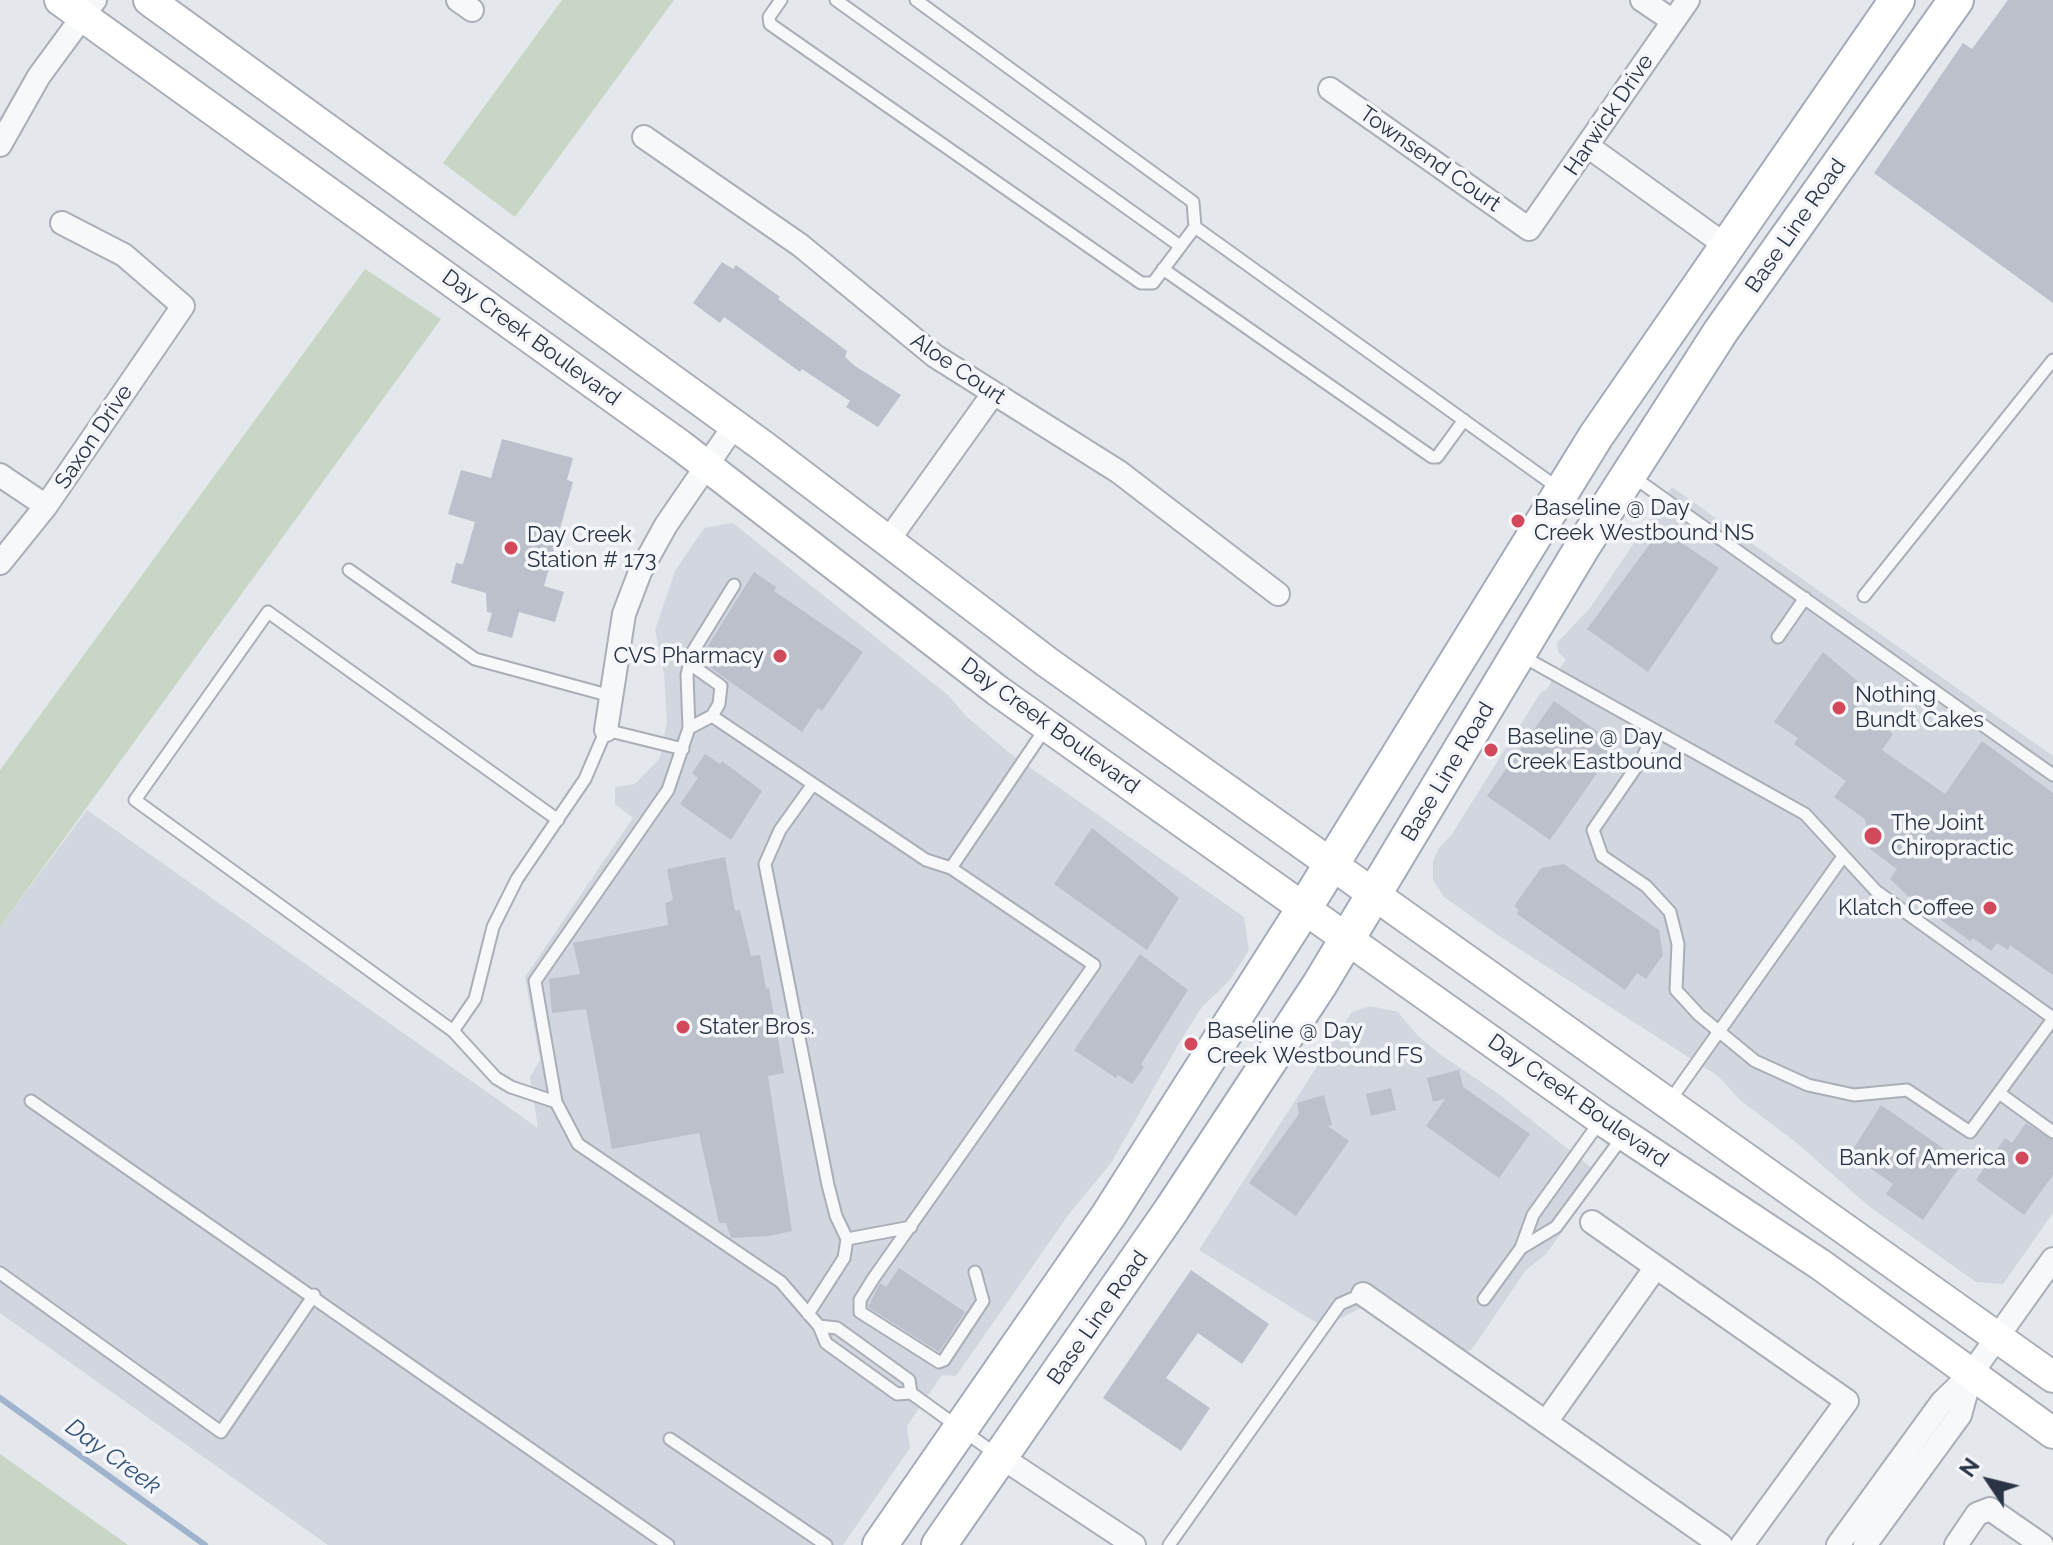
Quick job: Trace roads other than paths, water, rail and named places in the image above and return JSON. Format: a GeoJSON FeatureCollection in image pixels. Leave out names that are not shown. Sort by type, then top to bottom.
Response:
{"type":"FeatureCollection","features":[{"type":"Feature","properties":{"kind":"main road"},"geometry":{"type":"LineString","coordinates":[[149,0],[734,426],[1047,662],[2053,1377]]}},
{"type":"Feature","properties":{"kind":"main road"},"geometry":{"type":"LineString","coordinates":[[880,1545],[1108,1216],[1305,907],[1562,491],[1725,245],[1897,0]]}},
{"type":"Feature","properties":{"kind":"main road","name":"Base Line Road"},"geometry":{"type":"LineString","coordinates":[[939,1545],[1172,1209],[1348,938],[1629,474],[1721,331],[1956,0]]}},
{"type":"Feature","properties":{"kind":"main road","name":"Day Creek Boulevard"},"geometry":{"type":"LineString","coordinates":[[80,6],[707,465],[1047,726],[1613,1127],[1821,1265],[2053,1433]]}},
{"type":"Feature","properties":{"kind":"main road"},"geometry":{"type":"LineString","coordinates":[[1629,474],[1617,448],[1686,346],[1700,282]]}},
{"type":"Feature","properties":{"kind":"street"},"geometry":{"type":"LineString","coordinates":[[1642,0],[1673,21]]}},
{"type":"Feature","properties":{"kind":"street","name":"Harwick Drive"},"geometry":{"type":"LineString","coordinates":[[1529,229],[1589,147],[1688,0]]}},
{"type":"Feature","properties":{"kind":"street"},"geometry":{"type":"LineString","coordinates":[[0,144],[80,6]]}},
{"type":"Feature","properties":{"kind":"street","name":"Townsend Court"},"geometry":{"type":"LineString","coordinates":[[1330,89],[1529,229]]}},
{"type":"Feature","properties":{"kind":"street","name":"Aloe Court"},"geometry":{"type":"LineString","coordinates":[[644,137],[764,219],[910,338],[1119,472],[1278,594]]}},
{"type":"Feature","properties":{"kind":"street"},"geometry":{"type":"LineString","coordinates":[[1589,147],[1725,245]]}},
{"type":"Feature","properties":{"kind":"street","name":"Saxon Drive"},"geometry":{"type":"LineString","coordinates":[[0,563],[46,506],[183,306],[124,255],[62,223]]}},
{"type":"Feature","properties":{"kind":"street"},"geometry":{"type":"LineString","coordinates":[[887,542],[993,394]]}},
{"type":"Feature","properties":{"kind":"street"},"geometry":{"type":"LineString","coordinates":[[606,730],[624,614],[634,584],[658,538],[734,426]]}},
{"type":"Feature","properties":{"kind":"street"},"geometry":{"type":"LineString","coordinates":[[0,475],[46,506]]}},
{"type":"Feature","properties":{"kind":"street"},"geometry":{"type":"LineString","coordinates":[[1592,1222],[1847,1401],[1742,1545]]}},
{"type":"Feature","properties":{"kind":"street"},"geometry":{"type":"LineString","coordinates":[[1838,1545],[1942,1402],[1971,1374],[2053,1259]]}},
{"type":"Feature","properties":{"kind":"street"},"geometry":{"type":"LineString","coordinates":[[1546,1422],[1656,1267]]}},
{"type":"Feature","properties":{"kind":"street"},"geometry":{"type":"LineString","coordinates":[[1363,1294],[1721,1545]]}},
{"type":"Feature","properties":{"kind":"street"},"geometry":{"type":"LineString","coordinates":[[1865,1545],[1960,1415],[1971,1374]]}},
{"type":"Feature","properties":{"kind":"street"},"geometry":{"type":"LineString","coordinates":[[1001,1457],[1134,1545]]}},
{"type":"Feature","properties":{"kind":"street"},"geometry":{"type":"LineString","coordinates":[[1956,1545],[1977,1514],[1990,1509],[2042,1545]]}},
{"type":"Feature","properties":{"kind":"lane"},"geometry":{"type":"LineString","coordinates":[[781,0],[769,17],[770,24],[1141,283],[1153,283],[1195,227],[1193,202],[916,0]]}},
{"type":"Feature","properties":{"kind":"lane"},"geometry":{"type":"LineString","coordinates":[[836,0],[1180,246]]}},
{"type":"Feature","properties":{"kind":"lane"},"geometry":{"type":"LineString","coordinates":[[1195,227],[1562,491]]}},
{"type":"Feature","properties":{"kind":"lane"},"geometry":{"type":"LineString","coordinates":[[1163,269],[1432,457],[1437,457],[1464,420]]}},
{"type":"Feature","properties":{"kind":"lane"},"geometry":{"type":"LineString","coordinates":[[1864,596],[2053,360]]}},
{"type":"Feature","properties":{"kind":"lane"},"geometry":{"type":"LineString","coordinates":[[1629,474],[2053,775]]}},
{"type":"Feature","properties":{"kind":"lane"},"geometry":{"type":"LineString","coordinates":[[349,570],[475,659],[611,696]]}},
{"type":"Feature","properties":{"kind":"lane"},"geometry":{"type":"LineString","coordinates":[[734,585],[692,653],[689,728],[668,790],[535,981],[556,1102],[578,1144],[781,1282],[819,1326],[826,1343],[897,1394],[911,1393],[1001,1457]]}},
{"type":"Feature","properties":{"kind":"lane"},"geometry":{"type":"LineString","coordinates":[[1778,637],[1805,598]]}},
{"type":"Feature","properties":{"kind":"lane"},"geometry":{"type":"LineString","coordinates":[[556,1102],[511,1087],[496,1078],[453,1031],[135,800],[268,612],[558,820]]}},
{"type":"Feature","properties":{"kind":"lane"},"geometry":{"type":"LineString","coordinates":[[1519,655],[1655,730],[1805,814],[1842,858],[1898,908],[2053,1018],[1970,1132],[1907,1090],[1854,1095],[1808,1085],[1755,1061],[1718,1031],[1676,990],[1678,944],[1670,912],[1646,886],[1602,856],[1593,830],[1643,757],[1655,730]]}},
{"type":"Feature","properties":{"kind":"lane"},"geometry":{"type":"LineString","coordinates":[[689,728],[712,716],[723,694],[721,686],[690,664]]}},
{"type":"Feature","properties":{"kind":"lane"},"geometry":{"type":"LineString","coordinates":[[712,716],[926,860],[951,868],[1094,965],[860,1300],[860,1312],[939,1362],[944,1360],[983,1301],[975,1272]]}},
{"type":"Feature","properties":{"kind":"lane"},"geometry":{"type":"LineString","coordinates":[[951,868],[1047,726]]}},
{"type":"Feature","properties":{"kind":"lane"},"geometry":{"type":"LineString","coordinates":[[453,1031],[475,999],[493,927],[517,879],[585,779],[606,730],[683,749]]}},
{"type":"Feature","properties":{"kind":"lane"},"geometry":{"type":"LineString","coordinates":[[808,1314],[844,1258],[847,1239],[836,1216],[828,1185],[765,864],[780,830],[813,784]]}},
{"type":"Feature","properties":{"kind":"lane"},"geometry":{"type":"LineString","coordinates":[[1668,1103],[1842,858]]}},
{"type":"Feature","properties":{"kind":"lane"},"geometry":{"type":"LineString","coordinates":[[1999,1093],[2053,1132]]}},
{"type":"Feature","properties":{"kind":"lane"},"geometry":{"type":"LineString","coordinates":[[31,1101],[314,1295],[668,1545]]}},
{"type":"Feature","properties":{"kind":"lane"},"geometry":{"type":"LineString","coordinates":[[1484,1299],[1521,1248],[1533,1215],[1613,1127]]}},
{"type":"Feature","properties":{"kind":"lane"},"geometry":{"type":"LineString","coordinates":[[1521,1248],[1556,1227],[1613,1127]]}},
{"type":"Feature","properties":{"kind":"lane"},"geometry":{"type":"LineString","coordinates":[[847,1239],[911,1227]]}},
{"type":"Feature","properties":{"kind":"lane"},"geometry":{"type":"LineString","coordinates":[[0,1273],[221,1432],[314,1295]]}},
{"type":"Feature","properties":{"kind":"lane"},"geometry":{"type":"LineString","coordinates":[[1169,1545],[1340,1304],[1363,1294]]}},
{"type":"Feature","properties":{"kind":"lane"},"geometry":{"type":"LineString","coordinates":[[819,1326],[837,1328],[897,1371],[909,1380],[911,1393]]}},
{"type":"Feature","properties":{"kind":"lane"},"geometry":{"type":"LineString","coordinates":[[670,1439],[826,1545]]}},
{"type":"Feature","properties":{"kind":"waterway","name":"Day Creek"},"geometry":{"type":"LineString","coordinates":[[0,1398],[205,1545]]}},
{"type":"Feature","properties":{"kind":"place","name":"Baseline @ Day Creek Westbound NS"},"geometry":{"type":"Point","coordinates":[1518,521]}},
{"type":"Feature","properties":{"kind":"place","name":"Day Creek Station # 173"},"geometry":{"type":"Point","coordinates":[511,548]}},
{"type":"Feature","properties":{"kind":"place","name":"CVS Pharmacy"},"geometry":{"type":"Point","coordinates":[780,656]}},
{"type":"Feature","properties":{"kind":"place","name":"Nothing Bundt Cakes"},"geometry":{"type":"Point","coordinates":[1839,708]}},
{"type":"Feature","properties":{"kind":"place","name":"Baseline @ Day Creek Eastbound"},"geometry":{"type":"Point","coordinates":[1491,750]}},
{"type":"Feature","properties":{"kind":"place","name":"The Joint Chiropractic"},"geometry":{"type":"Point","coordinates":[1873,836]}},
{"type":"Feature","properties":{"kind":"place","name":"Klatch Coffee"},"geometry":{"type":"Point","coordinates":[1990,908]}},
{"type":"Feature","properties":{"kind":"place","name":"Stater Bros."},"geometry":{"type":"Point","coordinates":[683,1027]}},
{"type":"Feature","properties":{"kind":"place","name":"Baseline @ Day Creek Westbound FS"},"geometry":{"type":"Point","coordinates":[1191,1044]}},
{"type":"Feature","properties":{"kind":"place","name":"Bank of America"},"geometry":{"type":"Point","coordinates":[2022,1158]}}]}
